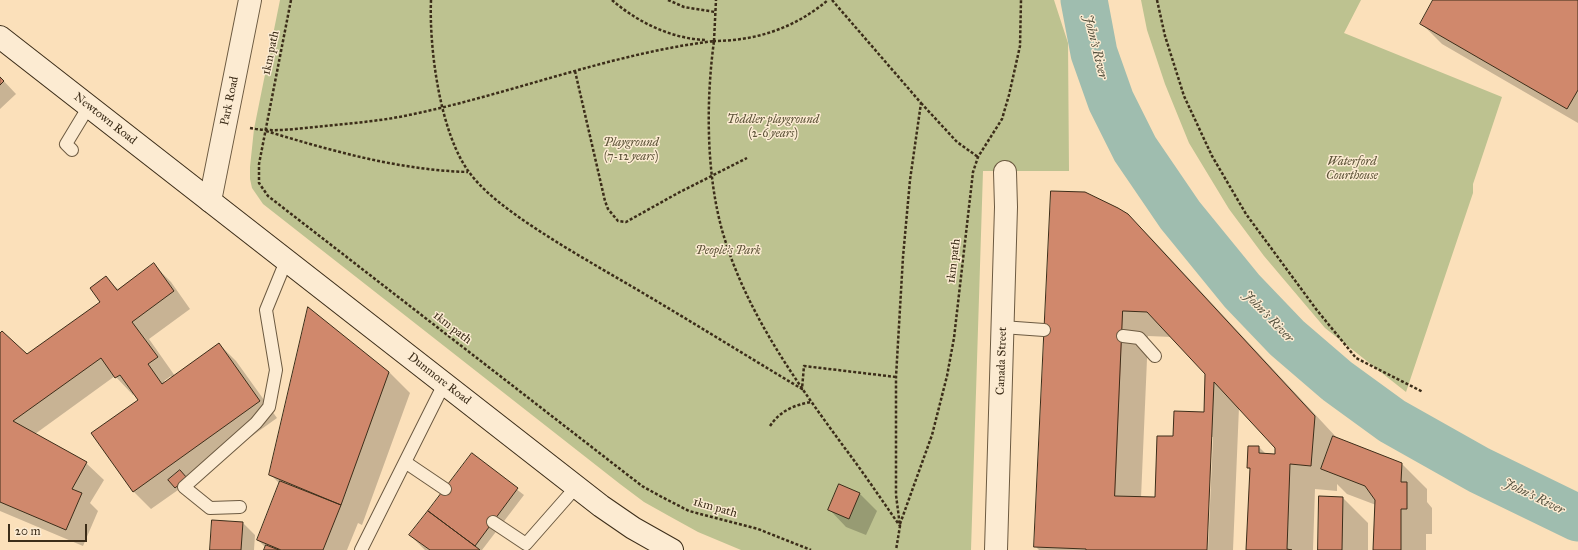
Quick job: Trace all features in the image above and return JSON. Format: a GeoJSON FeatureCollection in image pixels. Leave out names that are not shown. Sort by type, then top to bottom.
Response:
{"type":"FeatureCollection","features":[{"type":"Feature","properties":{"kind":"main road","name":"Park Road"},"geometry":{"type":"LineString","coordinates":[[210,202],[250,0]]}},
{"type":"Feature","properties":{"kind":"main road","name":"Newtown Road"},"geometry":{"type":"LineString","coordinates":[[0,37],[210,202]]}},
{"type":"Feature","properties":{"kind":"main road","name":"Canada Street"},"geometry":{"type":"LineString","coordinates":[[996,550],[1005,172]]}},
{"type":"Feature","properties":{"kind":"main road","name":"Dunmore Road"},"geometry":{"type":"LineString","coordinates":[[210,202],[615,516],[672,550]]}},
{"type":"Feature","properties":{"kind":"lane"},"geometry":{"type":"LineString","coordinates":[[72,150],[66,144],[89,106]]}},
{"type":"Feature","properties":{"kind":"lane"},"geometry":{"type":"LineString","coordinates":[[240,507],[210,508],[184,487],[256,423],[269,408],[276,370],[266,310],[286,261]]}},
{"type":"Feature","properties":{"kind":"lane"},"geometry":{"type":"LineString","coordinates":[[1002,327],[1044,330]]}},
{"type":"Feature","properties":{"kind":"lane"},"geometry":{"type":"LineString","coordinates":[[1123,336],[1139,338],[1155,356]]}},
{"type":"Feature","properties":{"kind":"lane"},"geometry":{"type":"LineString","coordinates":[[361,550],[444,384]]}},
{"type":"Feature","properties":{"kind":"lane"},"geometry":{"type":"LineString","coordinates":[[405,462],[445,489]]}},
{"type":"Feature","properties":{"kind":"lane"},"geometry":{"type":"LineString","coordinates":[[493,522],[526,544],[577,486]]}},
{"type":"Feature","properties":{"kind":"path","name":"1km path"},"geometry":{"type":"LineString","coordinates":[[291,0],[264,131],[258,178],[261,188],[272,199],[620,470],[660,496],[689,511],[758,529],[811,550]]}},
{"type":"Feature","properties":{"kind":"path"},"geometry":{"type":"LineString","coordinates":[[431,0],[432,52],[443,107],[452,139],[468,172],[496,200],[551,239],[802,389]]}},
{"type":"Feature","properties":{"kind":"path"},"geometry":{"type":"LineString","coordinates":[[612,0],[629,13],[655,27],[684,37],[714,41]]}},
{"type":"Feature","properties":{"kind":"path"},"geometry":{"type":"LineString","coordinates":[[668,0],[684,7],[715,12]]}},
{"type":"Feature","properties":{"kind":"path"},"geometry":{"type":"LineString","coordinates":[[716,0],[708,120],[713,176],[722,229],[742,282],[770,339],[811,402],[900,526]]}},
{"type":"Feature","properties":{"kind":"path"},"geometry":{"type":"LineString","coordinates":[[264,131],[391,118],[443,107],[574,71],[666,48],[714,41],[745,39],[776,31],[805,17],[828,0]]}},
{"type":"Feature","properties":{"kind":"path"},"geometry":{"type":"LineString","coordinates":[[832,0],[920,103],[954,139],[978,157]]}},
{"type":"Feature","properties":{"kind":"path","name":"1km path"},"geometry":{"type":"LineString","coordinates":[[900,526],[932,435],[947,376],[954,338],[968,219],[971,179],[978,157],[1002,119],[1009,95],[1020,46],[1021,0]]}},
{"type":"Feature","properties":{"kind":"path"},"geometry":{"type":"LineString","coordinates":[[1157,0],[1167,44],[1184,96],[1212,156],[1246,214],[1316,309],[1356,358],[1423,392]]}},
{"type":"Feature","properties":{"kind":"path"},"geometry":{"type":"LineString","coordinates":[[574,71],[605,201],[608,209],[618,222],[626,222],[747,158]]}},
{"type":"Feature","properties":{"kind":"path"},"geometry":{"type":"LineString","coordinates":[[896,550],[900,526],[896,495],[896,377],[906,218],[920,103]]}},
{"type":"Feature","properties":{"kind":"path"},"geometry":{"type":"LineString","coordinates":[[225,123],[264,131],[366,158],[434,170],[468,172]]}},
{"type":"Feature","properties":{"kind":"path"},"geometry":{"type":"LineString","coordinates":[[802,389],[804,366],[896,377]]}},
{"type":"Feature","properties":{"kind":"path"},"geometry":{"type":"LineString","coordinates":[[770,426],[777,416],[784,411],[793,406],[811,402]]}},
{"type":"Feature","properties":{"kind":"green space","name":"People's Park"},"geometry":{"type":"Polygon","coordinates":[[[280,0],[1054,0],[1068,43],[1069,171],[983,171],[971,550],[741,550],[698,532],[644,502],[620,484],[263,204],[252,188],[250,167],[254,129],[280,0]]]}},
{"type":"Feature","properties":{"kind":"green space","name":"Waterford Courthouse"},"geometry":{"type":"Polygon","coordinates":[[[1141,0],[1361,0],[1344,33],[1502,97],[1473,184],[1473,193],[1406,392],[1325,328],[1264,256],[1229,209],[1189,143],[1165,84],[1147,30],[1141,0]]]}},
{"type":"Feature","properties":{"kind":"building"},"geometry":{"type":"Polygon","coordinates":[[[1433,0],[1578,0],[1578,90],[1567,109],[1420,24],[1433,0]]]}},
{"type":"Feature","properties":{"kind":"building"},"geometry":{"type":"Polygon","coordinates":[[[0,77],[4,81],[0,85],[0,77]]]}},
{"type":"Feature","properties":{"kind":"building"},"geometry":{"type":"Polygon","coordinates":[[[1051,191],[1085,192],[1128,214],[1315,416],[1311,466],[1290,464],[1287,549],[1292,550],[1246,550],[1250,468],[1247,468],[1248,446],[1259,446],[1259,453],[1275,454],[1275,448],[1214,382],[1207,550],[1086,550],[1034,547],[1051,191]],[[1123,311],[1115,496],[1155,497],[1157,436],[1173,436],[1174,411],[1204,412],[1205,374],[1147,312],[1123,311]]]}},
{"type":"Feature","properties":{"kind":"building"},"geometry":{"type":"Polygon","coordinates":[[[154,263],[174,291],[132,322],[158,357],[148,364],[162,384],[219,343],[260,401],[133,492],[91,433],[138,400],[120,375],[115,378],[101,358],[13,421],[87,462],[72,489],[82,493],[66,530],[0,502],[0,333],[2,331],[27,354],[100,302],[90,288],[106,276],[117,290],[154,263]]]}},
{"type":"Feature","properties":{"kind":"building"},"geometry":{"type":"Polygon","coordinates":[[[308,307],[389,372],[341,505],[269,475],[308,307]]]}},
{"type":"Feature","properties":{"kind":"building"},"geometry":{"type":"Polygon","coordinates":[[[1333,436],[1402,463],[1401,482],[1407,482],[1407,509],[1401,509],[1401,550],[1373,550],[1375,500],[1365,486],[1321,469],[1333,436]]]}},
{"type":"Feature","properties":{"kind":"building"},"geometry":{"type":"Polygon","coordinates":[[[472,453],[518,488],[475,546],[428,511],[472,453]]]}},
{"type":"Feature","properties":{"kind":"building"},"geometry":{"type":"Polygon","coordinates":[[[180,470],[187,478],[175,488],[168,480],[180,470]]]}},
{"type":"Feature","properties":{"kind":"building"},"geometry":{"type":"Polygon","coordinates":[[[280,481],[341,505],[323,550],[281,550],[257,540],[280,481]]]}},
{"type":"Feature","properties":{"kind":"building"},"geometry":{"type":"Polygon","coordinates":[[[839,484],[860,493],[849,519],[828,510],[839,484]]]}},
{"type":"Feature","properties":{"kind":"building"},"geometry":{"type":"Polygon","coordinates":[[[1319,496],[1343,497],[1342,550],[1318,550],[1319,496]]]}},
{"type":"Feature","properties":{"kind":"building"},"geometry":{"type":"Polygon","coordinates":[[[428,511],[480,550],[430,550],[409,535],[428,511]]]}},
{"type":"Feature","properties":{"kind":"building"},"geometry":{"type":"Polygon","coordinates":[[[212,520],[243,522],[241,550],[210,550],[212,520]]]}},
{"type":"Feature","properties":{"kind":"building"},"geometry":{"type":"Polygon","coordinates":[[[266,545],[279,550],[264,550],[266,545]]]}},
{"type":"Feature","properties":{"kind":"waterway","name":"John's River"},"geometry":{"type":"LineString","coordinates":[[1084,0],[1094,53],[1111,101],[1135,149],[1180,215],[1242,291],[1287,338],[1337,381],[1392,421],[1479,470],[1578,518]]}},
{"type":"Feature","properties":{"kind":"park label","name":"Toddler playground (2-6 years)"},"geometry":{"type":"Point","coordinates":[773,127]}},
{"type":"Feature","properties":{"kind":"park label","name":"Playground (7-12 years)"},"geometry":{"type":"Point","coordinates":[631,150]}}]}
